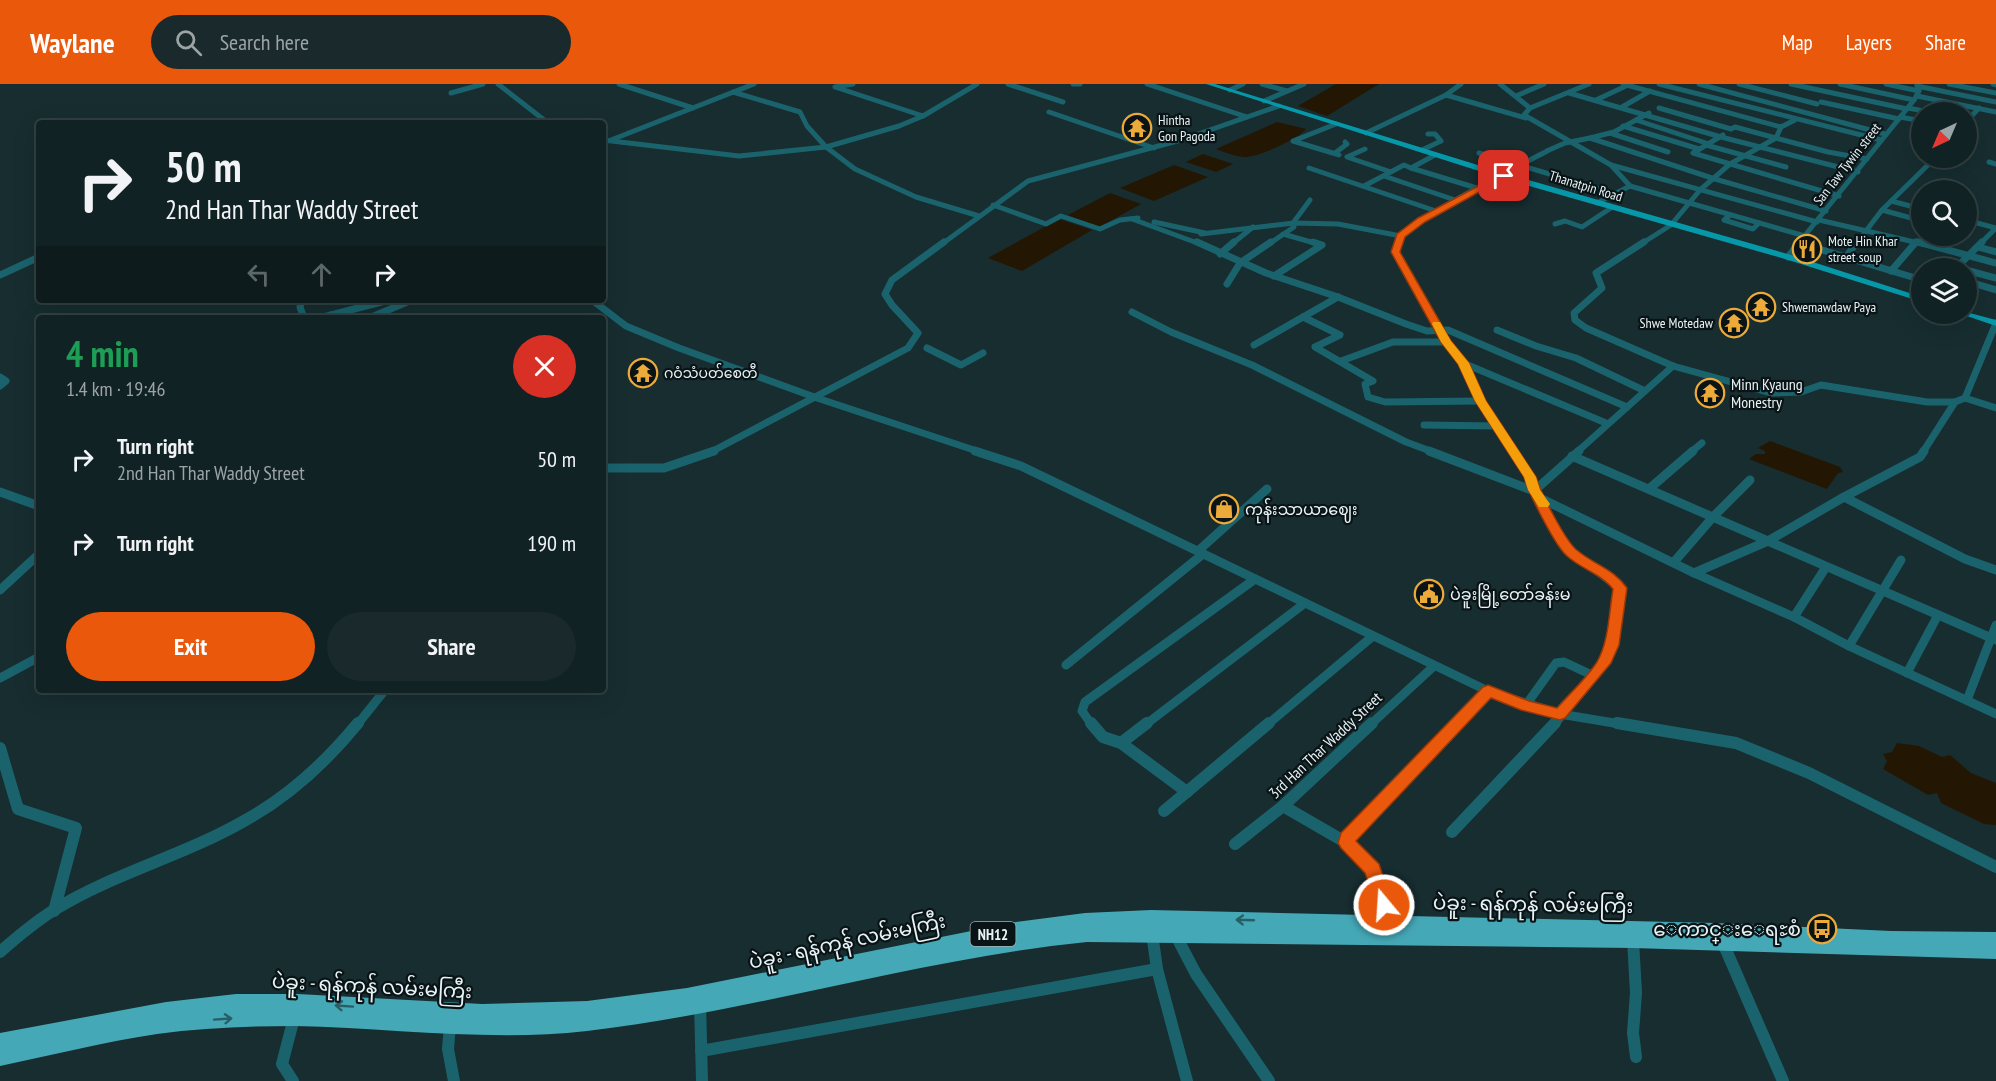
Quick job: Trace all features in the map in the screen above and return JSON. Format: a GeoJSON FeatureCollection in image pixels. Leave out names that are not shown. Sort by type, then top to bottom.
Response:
{"type":"FeatureCollection","features":[{"type":"Feature","properties":{"kind":"highway","name":"ပဲခူး - ရန်ကုန် လမ်းမကြီး"},"geometry":{"type":"LineString","coordinates":[[0,1056],[158,1025],[296,1010],[482,1014],[586,1010],[700,1000],[1016,930],[1086,921],[1172,926],[1996,940]]}},
{"type":"Feature","properties":{"kind":"highway","name":"ပဲခူး - ရန်ကုန် လမ်းမကြီး"},"geometry":{"type":"LineString","coordinates":[[0,1043],[166,1011],[236,1003],[450,1025],[584,1022],[1018,940],[1087,934],[1152,933],[1172,926]]}},
{"type":"Feature","properties":{"kind":"highway","name":"ပဲခူး - ရန်ကုန် လမ်းမကြီး"},"geometry":{"type":"LineString","coordinates":[[1391,930],[1996,951]]}},
{"type":"Feature","properties":{"kind":"main road","name":"Thanatpin Road"},"geometry":{"type":"LineString","coordinates":[[1209,84],[1504,176],[1788,257],[1911,296]]}},
{"type":"Feature","properties":{"kind":"main road"},"geometry":{"type":"LineString","coordinates":[[1977,317],[1996,323]]}},
{"type":"Feature","properties":{"kind":"street"},"geometry":{"type":"LineString","coordinates":[[451,93],[483,84]]}},
{"type":"Feature","properties":{"kind":"street"},"geometry":{"type":"LineString","coordinates":[[498,84],[544,120]]}},
{"type":"Feature","properties":{"kind":"street"},"geometry":{"type":"LineString","coordinates":[[619,84],[693,108]]}},
{"type":"Feature","properties":{"kind":"street"},"geometry":{"type":"LineString","coordinates":[[606,141],[754,84]]}},
{"type":"Feature","properties":{"kind":"street"},"geometry":{"type":"LineString","coordinates":[[853,84],[835,87],[923,116]]}},
{"type":"Feature","properties":{"kind":"street"},"geometry":{"type":"LineString","coordinates":[[606,141],[739,156],[826,147],[899,126],[923,116],[978,84]]}},
{"type":"Feature","properties":{"kind":"street"},"geometry":{"type":"LineString","coordinates":[[1008,84],[1063,102]]}},
{"type":"Feature","properties":{"kind":"street"},"geometry":{"type":"LineString","coordinates":[[1073,84],[1080,84]]}},
{"type":"Feature","properties":{"kind":"street"},"geometry":{"type":"LineString","coordinates":[[1147,84],[1247,117]]}},
{"type":"Feature","properties":{"kind":"street"},"geometry":{"type":"LineString","coordinates":[[1230,90],[1243,84]]}},
{"type":"Feature","properties":{"kind":"street"},"geometry":{"type":"LineString","coordinates":[[1262,84],[1287,92]]}},
{"type":"Feature","properties":{"kind":"street"},"geometry":{"type":"LineString","coordinates":[[1264,101],[1304,84]]}},
{"type":"Feature","properties":{"kind":"street"},"geometry":{"type":"LineString","coordinates":[[1366,133],[1446,95],[1461,84]]}},
{"type":"Feature","properties":{"kind":"street"},"geometry":{"type":"LineString","coordinates":[[1500,84],[1516,96],[1527,110]]}},
{"type":"Feature","properties":{"kind":"street"},"geometry":{"type":"LineString","coordinates":[[1516,96],[1544,84]]}},
{"type":"Feature","properties":{"kind":"street"},"geometry":{"type":"LineString","coordinates":[[1589,84],[1527,110],[1523,114],[1611,165],[1818,221],[1911,241]]}},
{"type":"Feature","properties":{"kind":"street"},"geometry":{"type":"LineString","coordinates":[[1659,84],[1881,140]]}},
{"type":"Feature","properties":{"kind":"street"},"geometry":{"type":"LineString","coordinates":[[1699,84],[1885,134]]}},
{"type":"Feature","properties":{"kind":"street"},"geometry":{"type":"LineString","coordinates":[[1739,84],[1819,103],[1911,120]]}},
{"type":"Feature","properties":{"kind":"street"},"geometry":{"type":"LineString","coordinates":[[1791,84],[1911,109]]}},
{"type":"Feature","properties":{"kind":"street"},"geometry":{"type":"LineString","coordinates":[[1840,84],[1917,91],[1996,102]]}},
{"type":"Feature","properties":{"kind":"street"},"geometry":{"type":"LineString","coordinates":[[1886,84],[1996,112]]}},
{"type":"Feature","properties":{"kind":"street"},"geometry":{"type":"LineString","coordinates":[[1949,84],[1996,93]]}},
{"type":"Feature","properties":{"kind":"street"},"geometry":{"type":"LineString","coordinates":[[1596,100],[1626,85],[1676,98],[1746,122]]}},
{"type":"Feature","properties":{"kind":"street"},"geometry":{"type":"LineString","coordinates":[[1622,107],[1650,91]]}},
{"type":"Feature","properties":{"kind":"street","name":"San Taw Tywin street"},"geometry":{"type":"LineString","coordinates":[[1788,257],[1900,118],[1917,91]]}},
{"type":"Feature","properties":{"kind":"street"},"geometry":{"type":"LineString","coordinates":[[1670,102],[1746,122],[1780,127],[1808,113],[1833,92]]}},
{"type":"Feature","properties":{"kind":"street"},"geometry":{"type":"LineString","coordinates":[[733,93],[800,112],[807,126],[826,147],[855,169],[916,197],[979,216]]}},
{"type":"Feature","properties":{"kind":"street"},"geometry":{"type":"LineString","coordinates":[[1569,93],[1721,137],[1858,172]]}},
{"type":"Feature","properties":{"kind":"street"},"geometry":{"type":"LineString","coordinates":[[1446,95],[1529,118]]}},
{"type":"Feature","properties":{"kind":"street"},"geometry":{"type":"LineString","coordinates":[[1452,832],[1543,738],[1560,714],[1604,663],[1611,645],[1620,588],[1610,577],[1572,554],[1563,544],[1530,477],[1480,401],[1463,363],[1446,342],[1395,252],[1401,236],[1421,220],[1565,143],[1574,143],[1610,133],[1676,98]]}},
{"type":"Feature","properties":{"kind":"street"},"geometry":{"type":"LineString","coordinates":[[606,468],[642,470],[684,463],[708,454],[909,347],[918,333],[914,325],[889,304],[885,294],[890,284],[900,274],[1028,181],[1154,148],[1279,106]]}},
{"type":"Feature","properties":{"kind":"street"},"geometry":{"type":"LineString","coordinates":[[1508,107],[1527,110]]}},
{"type":"Feature","properties":{"kind":"street"},"geometry":{"type":"LineString","coordinates":[[1659,108],[1828,152],[1867,159]]}},
{"type":"Feature","properties":{"kind":"street"},"geometry":{"type":"LineString","coordinates":[[1049,112],[1154,148]]}},
{"type":"Feature","properties":{"kind":"street"},"geometry":{"type":"LineString","coordinates":[[1636,120],[1786,167]]}},
{"type":"Feature","properties":{"kind":"street"},"geometry":{"type":"LineString","coordinates":[[1746,122],[1693,153],[1839,196]]}},
{"type":"Feature","properties":{"kind":"street"},"geometry":{"type":"LineString","coordinates":[[1336,124],[1293,141],[1347,157],[1458,201]]}},
{"type":"Feature","properties":{"kind":"street"},"geometry":{"type":"LineString","coordinates":[[1623,126],[1699,149]]}},
{"type":"Feature","properties":{"kind":"street"},"geometry":{"type":"LineString","coordinates":[[1780,127],[1776,138],[1730,164],[1700,190],[1671,225],[1596,273],[1602,288],[1574,313],[1575,320],[1586,328],[1673,366],[1771,393],[1788,394],[1821,385],[1834,385],[1927,402],[1955,402],[1965,397],[1996,323]]}},
{"type":"Feature","properties":{"kind":"street"},"geometry":{"type":"LineString","coordinates":[[1610,133],[1668,152]]}},
{"type":"Feature","properties":{"kind":"street"},"geometry":{"type":"LineString","coordinates":[[1422,150],[1441,141],[1436,134],[1428,134]]}},
{"type":"Feature","properties":{"kind":"street"},"geometry":{"type":"LineString","coordinates":[[1590,138],[1715,179],[1826,211]]}},
{"type":"Feature","properties":{"kind":"street"},"geometry":{"type":"LineString","coordinates":[[1336,154],[1347,144],[1345,142]]}},
{"type":"Feature","properties":{"kind":"street"},"geometry":{"type":"LineString","coordinates":[[1347,157],[1365,149]]}},
{"type":"Feature","properties":{"kind":"street"},"geometry":{"type":"LineString","coordinates":[[1479,153],[1616,194]]}},
{"type":"Feature","properties":{"kind":"street"},"geometry":{"type":"LineString","coordinates":[[1411,168],[1435,155]]}},
{"type":"Feature","properties":{"kind":"street"},"geometry":{"type":"LineString","coordinates":[[1989,162],[1996,164]]}},
{"type":"Feature","properties":{"kind":"street"},"geometry":{"type":"LineString","coordinates":[[1364,186],[1404,165],[1479,189]]}},
{"type":"Feature","properties":{"kind":"street"},"geometry":{"type":"LineString","coordinates":[[1611,165],[1630,186],[1730,215],[1724,220],[1753,229],[1759,223],[1804,236]]}},
{"type":"Feature","properties":{"kind":"street"},"geometry":{"type":"LineString","coordinates":[[1309,168],[1439,212]]}},
{"type":"Feature","properties":{"kind":"street"},"geometry":{"type":"LineString","coordinates":[[1846,257],[1882,210],[1925,168]]}},
{"type":"Feature","properties":{"kind":"street"},"geometry":{"type":"LineString","coordinates":[[1597,203],[1630,186]]}},
{"type":"Feature","properties":{"kind":"street"},"geometry":{"type":"LineString","coordinates":[[1227,284],[1241,262],[1294,227],[1293,223],[1310,200]]}},
{"type":"Feature","properties":{"kind":"street"},"geometry":{"type":"LineString","coordinates":[[1891,201],[1911,206]]}},
{"type":"Feature","properties":{"kind":"street"},"geometry":{"type":"LineString","coordinates":[[993,205],[1046,224],[1061,216],[1100,229],[1120,220],[1132,219],[1205,232],[1293,223],[1338,224],[1401,236]]}},
{"type":"Feature","properties":{"kind":"street"},"geometry":{"type":"LineString","coordinates":[[1555,224],[1565,222],[1582,227],[1611,208]]}},
{"type":"Feature","properties":{"kind":"street"},"geometry":{"type":"LineString","coordinates":[[1882,210],[1911,218]]}},
{"type":"Feature","properties":{"kind":"street"},"geometry":{"type":"LineString","coordinates":[[1132,219],[1190,240],[1274,276],[1338,297],[1417,328],[1427,331],[1448,330],[1626,407]]}},
{"type":"Feature","properties":{"kind":"street"},"geometry":{"type":"LineString","coordinates":[[1977,223],[1996,228]]}},
{"type":"Feature","properties":{"kind":"street"},"geometry":{"type":"LineString","coordinates":[[1220,254],[1254,226]]}},
{"type":"Feature","properties":{"kind":"street"},"geometry":{"type":"LineString","coordinates":[[1965,258],[1996,228]]}},
{"type":"Feature","properties":{"kind":"street"},"geometry":{"type":"LineString","coordinates":[[1190,240],[1205,232]]}},
{"type":"Feature","properties":{"kind":"street"},"geometry":{"type":"LineString","coordinates":[[1274,276],[1322,246],[1283,234]]}},
{"type":"Feature","properties":{"kind":"street"},"geometry":{"type":"LineString","coordinates":[[1986,238],[1996,241]]}},
{"type":"Feature","properties":{"kind":"street"},"geometry":{"type":"LineString","coordinates":[[1798,243],[1911,277]]}},
{"type":"Feature","properties":{"kind":"street"},"geometry":{"type":"LineString","coordinates":[[1891,271],[1913,246]]}},
{"type":"Feature","properties":{"kind":"street"},"geometry":{"type":"LineString","coordinates":[[1932,246],[1996,263]]}},
{"type":"Feature","properties":{"kind":"street"},"geometry":{"type":"LineString","coordinates":[[1978,247],[1996,252]]}},
{"type":"Feature","properties":{"kind":"street"},"geometry":{"type":"LineString","coordinates":[[0,275],[36,258]]}},
{"type":"Feature","properties":{"kind":"street"},"geometry":{"type":"LineString","coordinates":[[1977,273],[1996,278]]}},
{"type":"Feature","properties":{"kind":"street"},"geometry":{"type":"LineString","coordinates":[[1977,284],[1996,290]]}},
{"type":"Feature","properties":{"kind":"street"},"geometry":{"type":"LineString","coordinates":[[1254,345],[1338,297]]}},
{"type":"Feature","properties":{"kind":"street"},"geometry":{"type":"LineString","coordinates":[[336,315],[378,303]]}},
{"type":"Feature","properties":{"kind":"street"},"geometry":{"type":"LineString","coordinates":[[376,315],[405,303]]}},
{"type":"Feature","properties":{"kind":"street"},"geometry":{"type":"LineString","coordinates":[[596,303],[626,326],[679,348],[817,398],[1022,466],[1488,691],[1560,714],[1736,743],[1809,773],[1996,867]]}},
{"type":"Feature","properties":{"kind":"street"},"geometry":{"type":"LineString","coordinates":[[1132,312],[1181,336],[1252,364],[1406,442],[1537,494],[1694,573],[1794,617],[1849,646],[1996,714]]}},
{"type":"Feature","properties":{"kind":"street"},"geometry":{"type":"LineString","coordinates":[[1303,317],[1340,335],[1315,347],[1373,381],[1365,384],[1368,397],[1385,402],[1480,401]]}},
{"type":"Feature","properties":{"kind":"street"},"geometry":{"type":"LineString","coordinates":[[1497,330],[1536,346],[1576,358],[1645,391]]}},
{"type":"Feature","properties":{"kind":"street"},"geometry":{"type":"LineString","coordinates":[[1341,361],[1393,342],[1446,342]]}},
{"type":"Feature","properties":{"kind":"street"},"geometry":{"type":"LineString","coordinates":[[909,347],[929,348],[961,365],[983,353]]}},
{"type":"Feature","properties":{"kind":"street"},"geometry":{"type":"LineString","coordinates":[[1463,363],[1606,423]]}},
{"type":"Feature","properties":{"kind":"street"},"geometry":{"type":"LineString","coordinates":[[1537,494],[1606,423],[1673,366]]}},
{"type":"Feature","properties":{"kind":"street"},"geometry":{"type":"LineString","coordinates":[[0,377],[6,381],[0,386]]}},
{"type":"Feature","properties":{"kind":"street"},"geometry":{"type":"LineString","coordinates":[[1965,397],[1996,406]]}},
{"type":"Feature","properties":{"kind":"street"},"geometry":{"type":"LineString","coordinates":[[1694,573],[1768,541],[1920,457],[1940,429],[1955,402]]}},
{"type":"Feature","properties":{"kind":"street"},"geometry":{"type":"LineString","coordinates":[[1424,425],[1497,426]]}},
{"type":"Feature","properties":{"kind":"street"},"geometry":{"type":"LineString","coordinates":[[1649,489],[1702,442]]}},
{"type":"Feature","properties":{"kind":"street"},"geometry":{"type":"LineString","coordinates":[[1572,456],[1993,638]]}},
{"type":"Feature","properties":{"kind":"street"},"geometry":{"type":"LineString","coordinates":[[1674,562],[1713,517],[1750,480]]}},
{"type":"Feature","properties":{"kind":"street"},"geometry":{"type":"LineString","coordinates":[[1066,665],[1200,553],[1268,489]]}},
{"type":"Feature","properties":{"kind":"street"},"geometry":{"type":"LineString","coordinates":[[0,492],[36,505]]}},
{"type":"Feature","properties":{"kind":"street"},"geometry":{"type":"LineString","coordinates":[[1844,497],[1965,559],[1996,570]]}},
{"type":"Feature","properties":{"kind":"street"},"geometry":{"type":"LineString","coordinates":[[0,590],[36,557]]}},
{"type":"Feature","properties":{"kind":"street"},"geometry":{"type":"LineString","coordinates":[[1849,646],[1901,560]]}},
{"type":"Feature","properties":{"kind":"street"},"geometry":{"type":"LineString","coordinates":[[1794,617],[1826,567]]}},
{"type":"Feature","properties":{"kind":"street"},"geometry":{"type":"LineString","coordinates":[[1187,792],[1121,743],[1110,743],[1098,733],[1082,711],[1085,702],[1255,579]]}},
{"type":"Feature","properties":{"kind":"street"},"geometry":{"type":"LineString","coordinates":[[1121,743],[1305,603]]}},
{"type":"Feature","properties":{"kind":"street"},"geometry":{"type":"LineString","coordinates":[[1908,673],[1938,615]]}},
{"type":"Feature","properties":{"kind":"street"},"geometry":{"type":"LineString","coordinates":[[1967,700],[1993,638],[1996,625]]}},
{"type":"Feature","properties":{"kind":"street"},"geometry":{"type":"LineString","coordinates":[[1164,811],[1373,636]]}},
{"type":"Feature","properties":{"kind":"street"},"geometry":{"type":"LineString","coordinates":[[0,678],[36,659]]}},
{"type":"Feature","properties":{"kind":"street"},"geometry":{"type":"LineString","coordinates":[[1526,705],[1556,663],[1564,662],[1594,676]]}},
{"type":"Feature","properties":{"kind":"street","name":"3rd Han Thar Waddy Street"},"geometry":{"type":"LineString","coordinates":[[1235,844],[1283,806],[1434,666]]}},
{"type":"Feature","properties":{"kind":"street"},"geometry":{"type":"LineString","coordinates":[[1347,843],[1347,838],[1488,691]]}},
{"type":"Feature","properties":{"kind":"street"},"geometry":{"type":"LineString","coordinates":[[0,952],[15,937],[54,911],[93,890],[243,822],[275,803],[364,719],[383,693]]}},
{"type":"Feature","properties":{"kind":"street"},"geometry":{"type":"LineString","coordinates":[[0,748],[18,809],[76,828],[54,911]]}},
{"type":"Feature","properties":{"kind":"street"},"geometry":{"type":"LineString","coordinates":[[1283,806],[1347,843],[1373,869],[1391,930]]}},
{"type":"Feature","properties":{"kind":"street"},"geometry":{"type":"LineString","coordinates":[[1172,926],[1196,974],[1269,1081]]}},
{"type":"Feature","properties":{"kind":"street"},"geometry":{"type":"LineString","coordinates":[[1152,933],[1157,969],[1186,1081]]}},
{"type":"Feature","properties":{"kind":"street"},"geometry":{"type":"LineString","coordinates":[[1633,940],[1636,993],[1633,1033],[1636,1057]]}},
{"type":"Feature","properties":{"kind":"street"},"geometry":{"type":"LineString","coordinates":[[1723,943],[1783,1081]]}},
{"type":"Feature","properties":{"kind":"street"},"geometry":{"type":"LineString","coordinates":[[701,1051],[1157,969]]}},
{"type":"Feature","properties":{"kind":"street"},"geometry":{"type":"LineString","coordinates":[[700,1000],[702,1081]]}},
{"type":"Feature","properties":{"kind":"street"},"geometry":{"type":"LineString","coordinates":[[293,1081],[282,1064],[296,1010]]}},
{"type":"Feature","properties":{"kind":"street"},"geometry":{"type":"LineString","coordinates":[[450,1025],[448,1049],[454,1081]]}},
{"type":"Feature","properties":{"kind":"shaded area"},"geometry":{"type":"Polygon","coordinates":[[[1336,84],[1379,84],[1327,116],[1298,106],[1336,84]]]}},
{"type":"Feature","properties":{"kind":"shaded area"},"geometry":{"type":"Polygon","coordinates":[[[1277,122],[1306,129],[1277,147],[1249,157],[1236,156],[1216,149],[1277,122]]]}},
{"type":"Feature","properties":{"kind":"shaded area"},"geometry":{"type":"Polygon","coordinates":[[[1203,154],[1233,164],[1216,172],[1186,162],[1203,154]]]}},
{"type":"Feature","properties":{"kind":"shaded area"},"geometry":{"type":"Polygon","coordinates":[[[1174,165],[1208,177],[1154,201],[1120,188],[1174,165]]]}},
{"type":"Feature","properties":{"kind":"shaded area"},"geometry":{"type":"Polygon","coordinates":[[[1110,193],[1141,204],[1099,227],[1068,215],[1110,193]]]}},
{"type":"Feature","properties":{"kind":"shaded area"},"geometry":{"type":"Polygon","coordinates":[[[1059,219],[1092,230],[1022,271],[988,258],[1059,219]]]}},
{"type":"Feature","properties":{"kind":"shaded area"},"geometry":{"type":"Polygon","coordinates":[[[1770,441],[1840,467],[1843,472],[1838,473],[1827,489],[1749,459],[1756,454],[1765,454],[1765,451],[1758,448],[1770,441]]]}},
{"type":"Feature","properties":{"kind":"shaded area"},"geometry":{"type":"Polygon","coordinates":[[[1897,743],[1919,746],[1942,757],[1950,755],[1971,773],[1996,783],[1996,825],[1984,824],[1941,803],[1937,793],[1928,795],[1883,769],[1887,761],[1883,754],[1892,752],[1897,743]]]}},
{"type":"Feature","properties":{"kind":"slow traffic"},"geometry":{"type":"LineString","coordinates":[[1437,324],[1446,342],[1463,363],[1480,401],[1530,477],[1534,490],[1543,504]]}},
{"type":"Feature","properties":{"kind":"place","name":"Hintha Gon Pagoda"},"geometry":{"type":"Point","coordinates":[1137,128]}},
{"type":"Feature","properties":{"kind":"place","name":"Mote Hin Khar street soup"},"geometry":{"type":"Point","coordinates":[1807,249]}},
{"type":"Feature","properties":{"kind":"place","name":"Shwemawdaw Paya"},"geometry":{"type":"Point","coordinates":[1761,307]}},
{"type":"Feature","properties":{"kind":"place","name":"Shwe Motedaw"},"geometry":{"type":"Point","coordinates":[1734,323]}},
{"type":"Feature","properties":{"kind":"place","name":"ဂဝံသံပတ်စေတီ"},"geometry":{"type":"Point","coordinates":[643,373]}},
{"type":"Feature","properties":{"kind":"place","name":"Minn Kyaung Monestry"},"geometry":{"type":"Point","coordinates":[1710,393]}},
{"type":"Feature","properties":{"kind":"place","name":"ကုန်းသာယာဈေး"},"geometry":{"type":"Point","coordinates":[1224,509]}},
{"type":"Feature","properties":{"kind":"place","name":"ပဲခူးမြို့တော်ခန်းမ"},"geometry":{"type":"Point","coordinates":[1429,594]}},
{"type":"Feature","properties":{"kind":"place","name":"ေကာင္းေရႊစံ"},"geometry":{"type":"Point","coordinates":[1822,929]}},
{"type":"Feature","properties":{"kind":"route"},"geometry":{"type":"LineString","coordinates":[[1384,905],[1373,869],[1350,848],[1347,838],[1488,691],[1560,714],[1604,663],[1611,645],[1620,588],[1610,577],[1572,554],[1563,544],[1534,490],[1530,477],[1480,401],[1463,363],[1446,342],[1395,252],[1401,236],[1421,220],[1504,176]]}}]}
